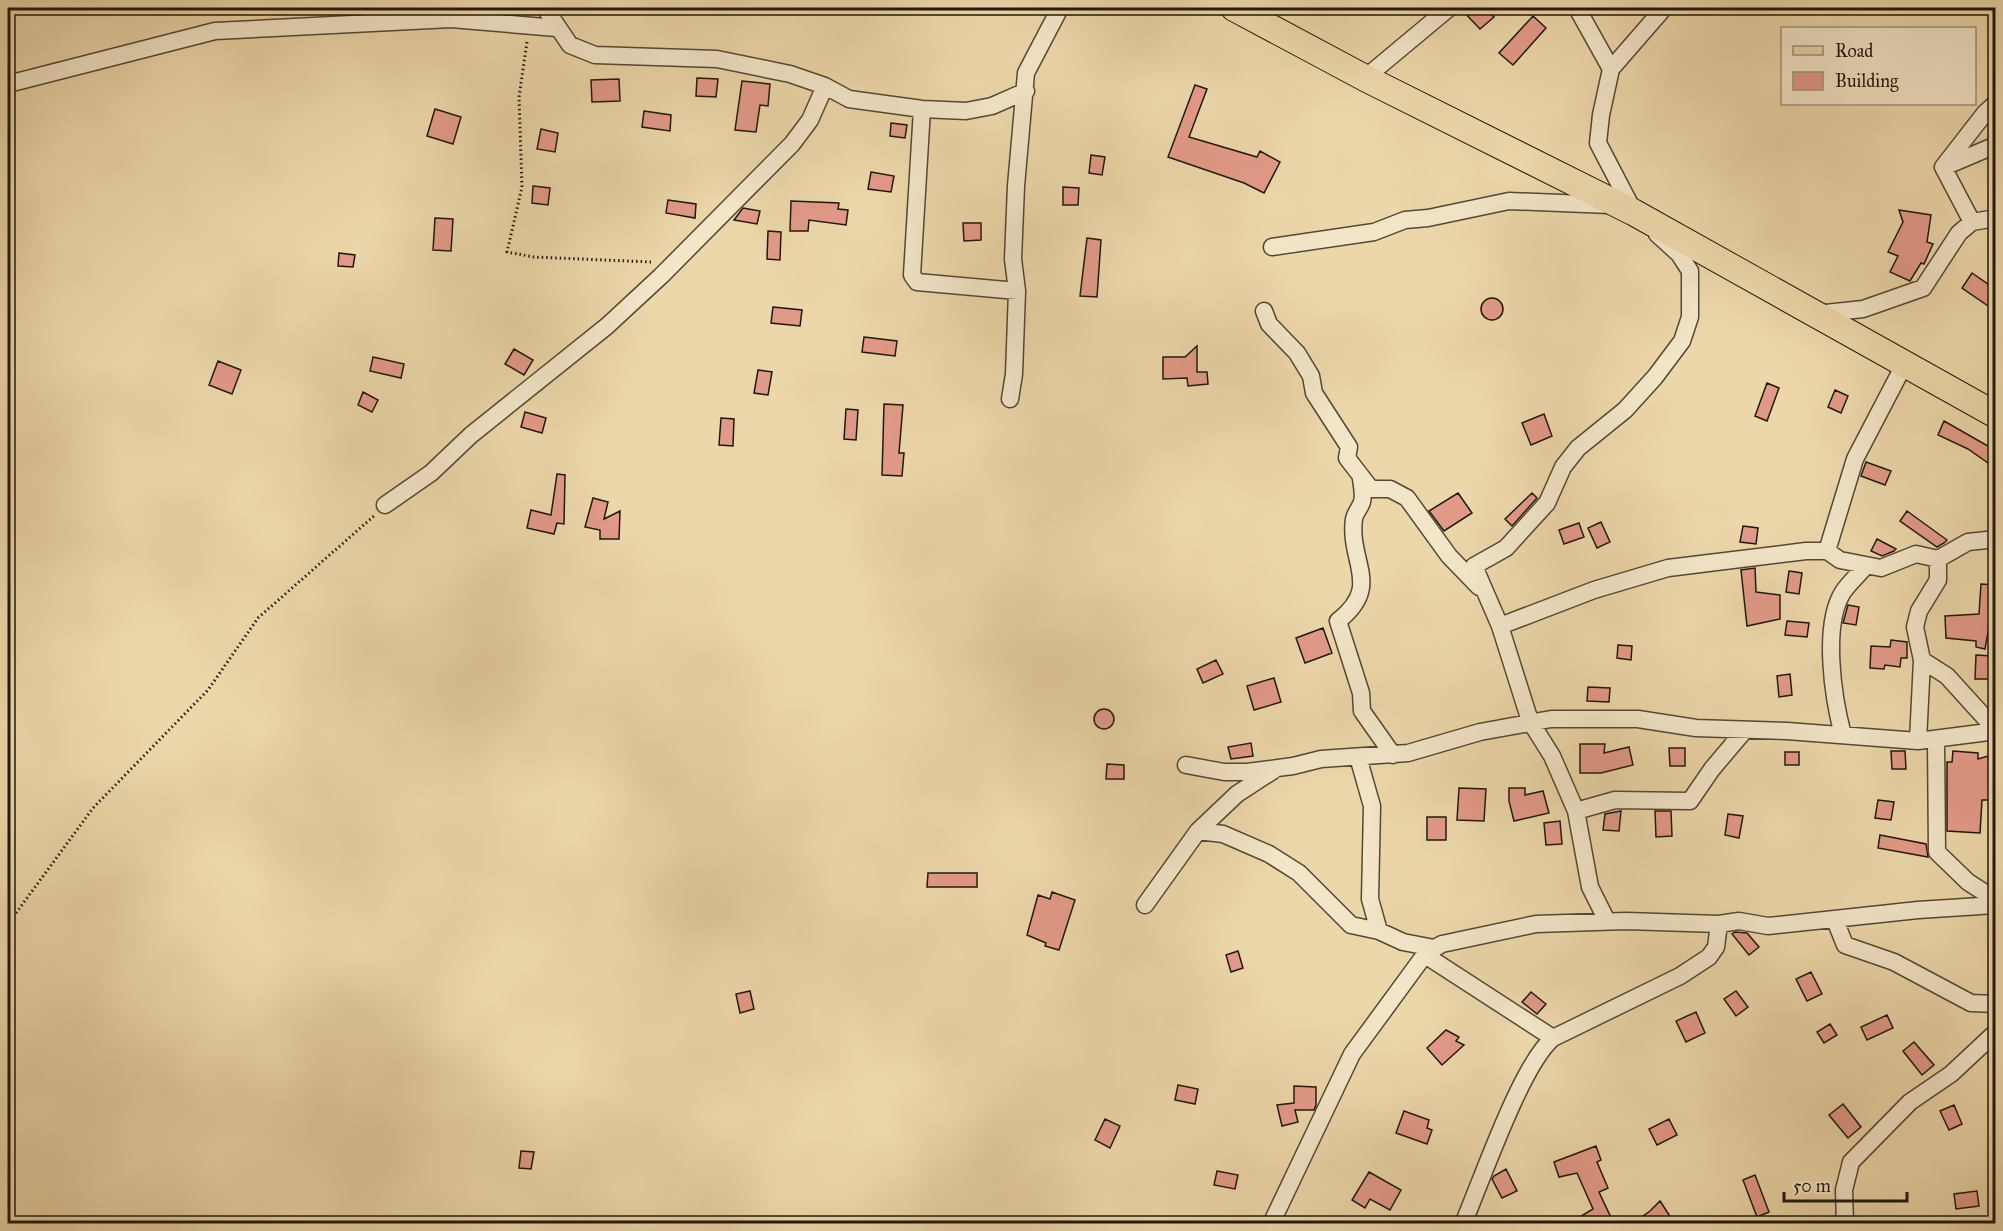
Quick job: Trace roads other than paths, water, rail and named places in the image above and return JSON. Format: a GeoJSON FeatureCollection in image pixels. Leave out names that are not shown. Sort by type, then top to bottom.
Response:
{"type":"FeatureCollection","features":[{"type":"Feature","properties":{"kind":"main road"},"geometry":{"type":"LineString","coordinates":[[1234,8],[1365,78],[1626,208],[1995,415]]}},
{"type":"Feature","properties":{"kind":"street"},"geometry":{"type":"LineString","coordinates":[[545,8],[556,28],[570,45],[595,55],[717,59],[790,74],[825,86],[849,99],[922,109],[966,111],[992,106],[1026,91]]}},
{"type":"Feature","properties":{"kind":"street"},"geometry":{"type":"LineString","coordinates":[[1010,399],[1017,291],[1013,259],[1015,196],[1026,73],[1060,8]]}},
{"type":"Feature","properties":{"kind":"street"},"geometry":{"type":"LineString","coordinates":[[1577,8],[1611,69]]}},
{"type":"Feature","properties":{"kind":"street"},"geometry":{"type":"LineString","coordinates":[[1608,921],[1590,887],[1576,811],[1552,756],[1530,721],[1500,626],[1474,566],[1506,548],[1547,503],[1563,467],[1578,448],[1625,410],[1648,385],[1682,341],[1688,328],[1692,295],[1690,271],[1679,254],[1626,208],[1598,143],[1601,115],[1611,69],[1664,8]]}},
{"type":"Feature","properties":{"kind":"street"},"geometry":{"type":"LineString","coordinates":[[1365,78],[1442,9]]}},
{"type":"Feature","properties":{"kind":"street"},"geometry":{"type":"LineString","coordinates":[[8,84],[215,31],[451,19],[556,28]]}},
{"type":"Feature","properties":{"kind":"street"},"geometry":{"type":"LineString","coordinates":[[385,506],[432,473],[471,435],[607,326],[792,144],[810,120],[825,86]]}},
{"type":"Feature","properties":{"kind":"street"},"geometry":{"type":"LineString","coordinates":[[1943,168],[1995,103]]}},
{"type":"Feature","properties":{"kind":"street"},"geometry":{"type":"LineString","coordinates":[[922,109],[912,275],[917,282],[1017,291]]}},
{"type":"Feature","properties":{"kind":"street"},"geometry":{"type":"LineString","coordinates":[[1943,168],[1995,145]]}},
{"type":"Feature","properties":{"kind":"street"},"geometry":{"type":"LineString","coordinates":[[1943,168],[1972,222]]}},
{"type":"Feature","properties":{"kind":"street"},"geometry":{"type":"LineString","coordinates":[[1272,247],[1365,234],[1405,220],[1428,218],[1509,201],[1626,208]]}},
{"type":"Feature","properties":{"kind":"street"},"geometry":{"type":"LineString","coordinates":[[1812,314],[1863,309],[1923,288],[1959,233],[1972,222],[1995,218]]}},
{"type":"Feature","properties":{"kind":"street"},"geometry":{"type":"LineString","coordinates":[[1264,311],[1269,324],[1297,353],[1311,376],[1314,393],[1349,447],[1347,458],[1361,479],[1371,489],[1390,489],[1407,498],[1449,556],[1487,596]]}},
{"type":"Feature","properties":{"kind":"street"},"geometry":{"type":"LineString","coordinates":[[1827,551],[1855,459],[1904,365]]}},
{"type":"Feature","properties":{"kind":"street"},"geometry":{"type":"LineString","coordinates":[[1361,479],[1363,500],[1354,517],[1355,543],[1362,578],[1360,593],[1354,609],[1338,621],[1361,693],[1362,711],[1393,754]]}},
{"type":"Feature","properties":{"kind":"street"},"geometry":{"type":"LineString","coordinates":[[1500,626],[1594,591],[1668,568],[1733,558],[1827,551],[1840,560],[1864,567],[1881,568],[1916,554],[1938,558],[1968,542],[1995,538]]}},
{"type":"Feature","properties":{"kind":"street"},"geometry":{"type":"LineString","coordinates":[[1918,741],[1922,660],[1915,627],[1919,611],[1938,580],[1938,558]]}},
{"type":"Feature","properties":{"kind":"street"},"geometry":{"type":"LineString","coordinates":[[1844,735],[1835,705],[1832,621],[1842,592],[1864,567]]}},
{"type":"Feature","properties":{"kind":"street"},"geometry":{"type":"LineString","coordinates":[[1922,660],[1947,676],[1995,730]]}},
{"type":"Feature","properties":{"kind":"street"},"geometry":{"type":"LineString","coordinates":[[1186,765],[1224,772],[1277,768],[1321,759],[1408,753],[1480,732],[1530,721],[1638,719],[1695,728],[1918,741],[1995,730]]}},
{"type":"Feature","properties":{"kind":"street"},"geometry":{"type":"LineString","coordinates":[[1576,811],[1615,800],[1689,801],[1744,730]]}},
{"type":"Feature","properties":{"kind":"street"},"geometry":{"type":"LineString","coordinates":[[1936,740],[1937,852],[1968,882],[1995,900]]}},
{"type":"Feature","properties":{"kind":"street"},"geometry":{"type":"LineString","coordinates":[[1358,757],[1372,806],[1370,899],[1379,931]]}},
{"type":"Feature","properties":{"kind":"street"},"geometry":{"type":"LineString","coordinates":[[1144,905],[1198,831],[1237,794],[1277,768]]}},
{"type":"Feature","properties":{"kind":"street"},"geometry":{"type":"LineString","coordinates":[[1198,831],[1223,834],[1269,854],[1299,873],[1351,925],[1379,931],[1429,951],[1553,1038]]}},
{"type":"Feature","properties":{"kind":"street"},"geometry":{"type":"LineString","coordinates":[[1271,1224],[1352,1054],[1429,951],[1536,924],[1608,921],[1719,924],[1739,921],[1768,926],[1918,910],[1995,905]]}},
{"type":"Feature","properties":{"kind":"street"},"geometry":{"type":"LineString","coordinates":[[1834,920],[1845,945],[1894,962],[1971,1003],[1995,1004]]}},
{"type":"Feature","properties":{"kind":"street"},"geometry":{"type":"LineString","coordinates":[[1463,1224],[1524,1080],[1541,1047],[1553,1038],[1680,976],[1709,957],[1716,947],[1719,924]]}},
{"type":"Feature","properties":{"kind":"street"},"geometry":{"type":"LineString","coordinates":[[1845,1224],[1844,1190],[1851,1162],[1910,1102],[1951,1074],[1995,1032]]}}]}
